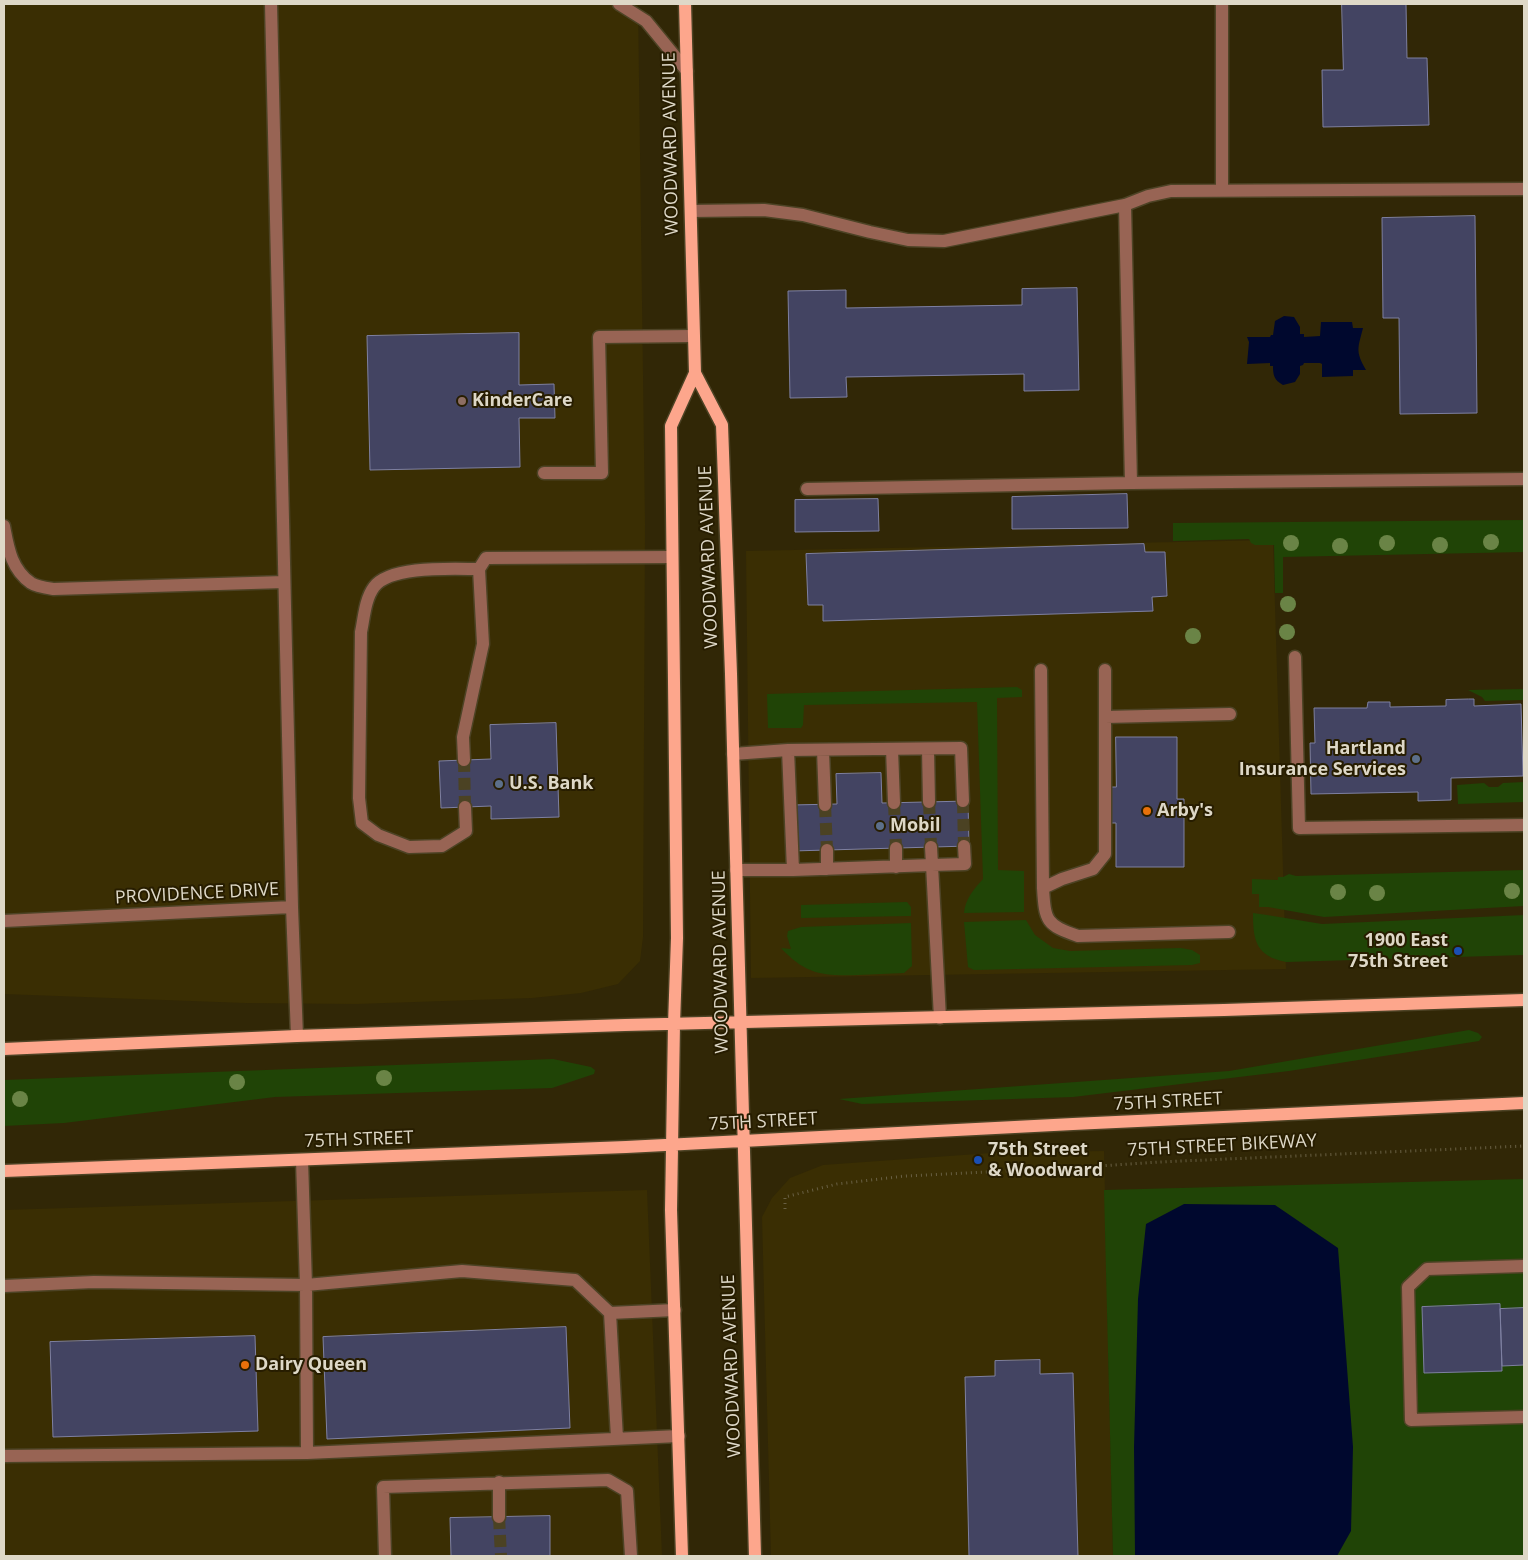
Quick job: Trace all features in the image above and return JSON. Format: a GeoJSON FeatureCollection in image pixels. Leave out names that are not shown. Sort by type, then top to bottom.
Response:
{"type":"FeatureCollection","features":[{"type":"Feature","properties":{"kind":"main road","name":"WOODWARD AVENUE"},"geometry":{"type":"LineString","coordinates":[[682,1556],[671,1210],[677,938],[671,426],[694,373],[686,4]]}},
{"type":"Feature","properties":{"kind":"main road","name":"WOODWARD AVENUE"},"geometry":{"type":"LineString","coordinates":[[694,373],[722,425],[755,1556]]}},
{"type":"Feature","properties":{"kind":"main road"},"geometry":{"type":"LineString","coordinates":[[4,1049],[297,1036],[1524,1000]]}},
{"type":"Feature","properties":{"kind":"main road","name":"75TH STREET"},"geometry":{"type":"LineString","coordinates":[[4,1171],[672,1144],[1524,1104]]}},
{"type":"Feature","properties":{"kind":"street"},"geometry":{"type":"LineString","coordinates":[[271,4],[292,907]]}},
{"type":"Feature","properties":{"kind":"street"},"geometry":{"type":"LineString","coordinates":[[620,4],[646,21],[687,71]]}},
{"type":"Feature","properties":{"kind":"street"},"geometry":{"type":"LineString","coordinates":[[1222,4],[1222,190]]}},
{"type":"Feature","properties":{"kind":"street"},"geometry":{"type":"LineString","coordinates":[[691,211],[764,210],[784,212],[908,240],[944,241],[1125,206],[1148,196],[1171,191],[1524,189]]}},
{"type":"Feature","properties":{"kind":"street"},"geometry":{"type":"LineString","coordinates":[[1125,206],[1131,483]]}},
{"type":"Feature","properties":{"kind":"street"},"geometry":{"type":"LineString","coordinates":[[544,474],[602,474],[599,337],[693,336]]}},
{"type":"Feature","properties":{"kind":"street"},"geometry":{"type":"LineString","coordinates":[[807,489],[1524,479]]}},
{"type":"Feature","properties":{"kind":"street"},"geometry":{"type":"LineString","coordinates":[[4,526],[9,555],[20,572],[32,584],[54,589],[284,582]]}},
{"type":"Feature","properties":{"kind":"street"},"geometry":{"type":"LineString","coordinates":[[464,760],[463,737],[483,644],[479,569],[486,558],[672,557]]}},
{"type":"Feature","properties":{"kind":"street"},"geometry":{"type":"LineString","coordinates":[[465,807],[466,831],[442,846],[409,847],[378,835],[362,823],[359,798],[362,632],[366,605],[374,586],[390,575],[423,570],[479,569]]}},
{"type":"Feature","properties":{"kind":"street"},"geometry":{"type":"LineString","coordinates":[[1295,657],[1299,828],[1524,825]]}},
{"type":"Feature","properties":{"kind":"street"},"geometry":{"type":"LineString","coordinates":[[1041,670],[1043,888],[1046,916],[1056,928],[1078,936],[1229,932]]}},
{"type":"Feature","properties":{"kind":"street"},"geometry":{"type":"LineString","coordinates":[[1043,888],[1062,879],[1093,869],[1104,854],[1104,670]]}},
{"type":"Feature","properties":{"kind":"street"},"geometry":{"type":"LineString","coordinates":[[1105,717],[1230,714]]}},
{"type":"Feature","properties":{"kind":"street"},"geometry":{"type":"LineString","coordinates":[[733,754],[788,750],[961,748],[963,801]]}},
{"type":"Feature","properties":{"kind":"street"},"geometry":{"type":"LineString","coordinates":[[892,749],[894,803]]}},
{"type":"Feature","properties":{"kind":"street"},"geometry":{"type":"LineString","coordinates":[[928,749],[929,802]]}},
{"type":"Feature","properties":{"kind":"street"},"geometry":{"type":"LineString","coordinates":[[788,750],[793,870]]}},
{"type":"Feature","properties":{"kind":"street"},"geometry":{"type":"LineString","coordinates":[[822,750],[825,805]]}},
{"type":"Feature","properties":{"kind":"street"},"geometry":{"type":"LineString","coordinates":[[736,870],[965,864],[964,846]]}},
{"type":"Feature","properties":{"kind":"street"},"geometry":{"type":"LineString","coordinates":[[931,847],[940,1018]]}},
{"type":"Feature","properties":{"kind":"street"},"geometry":{"type":"LineString","coordinates":[[896,848],[896,867]]}},
{"type":"Feature","properties":{"kind":"street"},"geometry":{"type":"LineString","coordinates":[[827,850],[827,869]]}},
{"type":"Feature","properties":{"kind":"street","name":"PROVIDENCE DRIVE"},"geometry":{"type":"LineString","coordinates":[[4,921],[292,907],[297,1036]]}},
{"type":"Feature","properties":{"kind":"street"},"geometry":{"type":"LineString","coordinates":[[302,1160],[306,1285],[307,1453]]}},
{"type":"Feature","properties":{"kind":"street"},"geometry":{"type":"LineString","coordinates":[[1524,1266],[1427,1268],[1408,1287],[1411,1420],[1524,1417]]}},
{"type":"Feature","properties":{"kind":"street"},"geometry":{"type":"LineString","coordinates":[[4,1286],[94,1282],[306,1285],[462,1271],[575,1280],[610,1313],[617,1438]]}},
{"type":"Feature","properties":{"kind":"street"},"geometry":{"type":"LineString","coordinates":[[610,1313],[675,1310]]}},
{"type":"Feature","properties":{"kind":"street"},"geometry":{"type":"LineString","coordinates":[[4,1456],[307,1453],[679,1436]]}},
{"type":"Feature","properties":{"kind":"street"},"geometry":{"type":"LineString","coordinates":[[385,1556],[384,1487],[608,1480],[626,1491],[631,1556]]}},
{"type":"Feature","properties":{"kind":"street"},"geometry":{"type":"LineString","coordinates":[[498,1482],[499,1517]]}},
{"type":"Feature","properties":{"kind":"path","name":"75TH STREET BIKEWAY"},"geometry":{"type":"LineString","coordinates":[[785,1209],[785,1197],[837,1184],[905,1176],[1160,1162],[1524,1146]]}},
{"type":"Feature","properties":{"kind":"shaded area"},"geometry":{"type":"Polygon","coordinates":[[[4,4],[638,4],[645,524],[643,937],[640,961],[618,984],[581,993],[532,998],[356,1004],[245,1003],[4,994],[4,4]]]}},
{"type":"Feature","properties":{"kind":"shaded area"},"geometry":{"type":"Polygon","coordinates":[[[1273,540],[1286,969],[751,978],[746,551],[1273,540]]]}},
{"type":"Feature","properties":{"kind":"shaded area"},"geometry":{"type":"Polygon","coordinates":[[[1104,1151],[1113,1556],[771,1556],[762,1217],[772,1198],[790,1178],[823,1165],[991,1153],[1104,1151]]]}},
{"type":"Feature","properties":{"kind":"shaded area"},"geometry":{"type":"Polygon","coordinates":[[[647,1190],[662,1556],[4,1556],[4,1210],[647,1190]]]}},
{"type":"Feature","properties":{"kind":"green space"},"geometry":{"type":"Polygon","coordinates":[[[1524,520],[1524,552],[1283,557],[1283,593],[1275,593],[1274,545],[1255,545],[1249,539],[1173,541],[1173,523],[1524,520]]]}},
{"type":"Feature","properties":{"kind":"green space"},"geometry":{"type":"Polygon","coordinates":[[[1017,687],[1022,690],[1022,697],[997,698],[998,870],[1024,871],[1024,912],[964,913],[973,890],[983,879],[977,702],[804,705],[803,725],[801,728],[768,728],[767,694],[1017,687]]]}},
{"type":"Feature","properties":{"kind":"green space"},"geometry":{"type":"Polygon","coordinates":[[[1524,689],[1524,700],[1485,701],[1482,697],[1468,690],[1524,689]]]}},
{"type":"Feature","properties":{"kind":"green space"},"geometry":{"type":"Polygon","coordinates":[[[1524,782],[1524,802],[1458,804],[1457,785],[1484,783],[1489,787],[1498,787],[1503,783],[1524,782]]]}},
{"type":"Feature","properties":{"kind":"green space"},"geometry":{"type":"Polygon","coordinates":[[[1524,870],[1524,906],[1324,917],[1259,907],[1259,894],[1252,894],[1252,879],[1278,880],[1278,877],[1289,874],[1296,876],[1524,870]]]}},
{"type":"Feature","properties":{"kind":"green space"},"geometry":{"type":"Polygon","coordinates":[[[907,902],[911,907],[911,916],[801,918],[801,905],[907,902]]]}},
{"type":"Feature","properties":{"kind":"green space"},"geometry":{"type":"Polygon","coordinates":[[[1253,913],[1322,924],[1524,915],[1524,955],[1286,962],[1268,956],[1258,946],[1254,932],[1253,913]]]}},
{"type":"Feature","properties":{"kind":"green space"},"geometry":{"type":"Polygon","coordinates":[[[1026,920],[1035,935],[1053,948],[1070,951],[1181,948],[1192,950],[1200,955],[1200,963],[1192,965],[974,970],[968,967],[964,922],[1026,920]]]}},
{"type":"Feature","properties":{"kind":"green space"},"geometry":{"type":"Polygon","coordinates":[[[911,923],[912,966],[904,973],[825,974],[807,969],[781,948],[791,949],[787,936],[788,931],[801,927],[911,923]]]}},
{"type":"Feature","properties":{"kind":"green space"},"geometry":{"type":"Polygon","coordinates":[[[1469,1030],[1478,1033],[1482,1037],[1479,1041],[1289,1071],[1073,1097],[862,1104],[839,1099],[1229,1071],[1469,1030]]]}},
{"type":"Feature","properties":{"kind":"green space"},"geometry":{"type":"Polygon","coordinates":[[[553,1059],[591,1067],[595,1070],[594,1074],[552,1088],[275,1097],[64,1123],[4,1126],[4,1080],[553,1059]]]}},
{"type":"Feature","properties":{"kind":"green space"},"geometry":{"type":"Polygon","coordinates":[[[1524,1179],[1524,1556],[1113,1556],[1104,1190],[1524,1179]]]}},
{"type":"Feature","properties":{"kind":"water"},"geometry":{"type":"Polygon","coordinates":[[[1284,316],[1294,317],[1300,327],[1300,334],[1304,334],[1304,337],[1320,336],[1321,322],[1352,322],[1353,328],[1363,328],[1358,349],[1366,370],[1353,370],[1353,376],[1322,377],[1322,364],[1304,363],[1300,366],[1300,374],[1295,382],[1283,385],[1276,379],[1273,366],[1270,366],[1270,363],[1247,364],[1249,342],[1247,337],[1270,337],[1273,335],[1275,321],[1284,316]]]}},
{"type":"Feature","properties":{"kind":"water"},"geometry":{"type":"Polygon","coordinates":[[[1184,1204],[1275,1205],[1338,1248],[1353,1447],[1351,1531],[1337,1556],[1135,1556],[1134,1447],[1138,1299],[1146,1224],[1184,1204]]]}},
{"type":"Feature","properties":{"kind":"building"},"geometry":{"type":"Polygon","coordinates":[[[1342,4],[1406,4],[1407,58],[1427,58],[1429,125],[1323,127],[1322,70],[1343,70],[1342,4]]]}},
{"type":"Feature","properties":{"kind":"building"},"geometry":{"type":"Polygon","coordinates":[[[1475,216],[1477,413],[1400,414],[1399,318],[1383,318],[1382,218],[1475,216]]]}},
{"type":"Feature","properties":{"kind":"building"},"geometry":{"type":"Polygon","coordinates":[[[1077,288],[1079,390],[1024,391],[1024,374],[846,377],[847,397],[790,398],[788,291],[846,290],[846,308],[1022,305],[1022,289],[1077,288]]]}},
{"type":"Feature","properties":{"kind":"building","name":"KinderCare"},"geometry":{"type":"Polygon","coordinates":[[[519,333],[519,385],[554,384],[555,418],[519,418],[520,467],[370,470],[367,336],[519,333]]]}},
{"type":"Feature","properties":{"kind":"building"},"geometry":{"type":"Polygon","coordinates":[[[1127,494],[1128,528],[1012,529],[1012,497],[1127,494]]]}},
{"type":"Feature","properties":{"kind":"building"},"geometry":{"type":"Polygon","coordinates":[[[878,499],[879,531],[795,532],[795,500],[878,499]]]}},
{"type":"Feature","properties":{"kind":"building"},"geometry":{"type":"Polygon","coordinates":[[[1144,544],[1145,552],[1165,552],[1167,596],[1152,597],[1153,611],[823,621],[823,605],[808,605],[806,554],[1144,544]]]}},
{"type":"Feature","properties":{"kind":"building","name":"Hartland Insurance Services"},"geometry":{"type":"Polygon","coordinates":[[[1474,699],[1474,706],[1521,704],[1523,776],[1451,778],[1451,800],[1418,801],[1418,792],[1311,794],[1310,743],[1315,743],[1314,708],[1367,708],[1368,702],[1390,702],[1390,707],[1446,706],[1446,700],[1474,699]]]}},
{"type":"Feature","properties":{"kind":"building","name":"U.S. Bank"},"geometry":{"type":"Polygon","coordinates":[[[556,723],[559,817],[491,819],[491,806],[441,808],[439,761],[491,759],[490,725],[556,723]]]}},
{"type":"Feature","properties":{"kind":"building","name":"Arby's"},"geometry":{"type":"Polygon","coordinates":[[[1116,737],[1177,737],[1177,799],[1184,799],[1184,867],[1116,867],[1116,823],[1110,823],[1110,787],[1116,787],[1116,737]]]}},
{"type":"Feature","properties":{"kind":"building","name":"Mobil"},"geometry":{"type":"Polygon","coordinates":[[[881,773],[882,803],[968,801],[969,846],[792,851],[791,805],[837,804],[836,774],[881,773]]]}},
{"type":"Feature","properties":{"kind":"building"},"geometry":{"type":"Polygon","coordinates":[[[1500,1304],[1502,1371],[1424,1373],[1422,1307],[1500,1304]]]}},
{"type":"Feature","properties":{"kind":"building"},"geometry":{"type":"Polygon","coordinates":[[[1524,1308],[1524,1365],[1502,1366],[1500,1309],[1524,1308]]]}},
{"type":"Feature","properties":{"kind":"building"},"geometry":{"type":"Polygon","coordinates":[[[566,1327],[570,1428],[327,1439],[323,1337],[566,1327]]]}},
{"type":"Feature","properties":{"kind":"building"},"geometry":{"type":"Polygon","coordinates":[[[255,1336],[258,1431],[53,1437],[50,1342],[255,1336]]]}},
{"type":"Feature","properties":{"kind":"building"},"geometry":{"type":"Polygon","coordinates":[[[1040,1360],[1040,1374],[1073,1373],[1078,1556],[969,1556],[965,1377],[995,1376],[995,1361],[1040,1360]]]}},
{"type":"Feature","properties":{"kind":"building"},"geometry":{"type":"Polygon","coordinates":[[[550,1516],[550,1556],[451,1556],[450,1518],[550,1516]]]}},
{"type":"Feature","properties":{"kind":"tunnel"},"geometry":{"type":"LineString","coordinates":[[464,760],[465,807]]}},
{"type":"Feature","properties":{"kind":"tunnel"},"geometry":{"type":"LineString","coordinates":[[963,801],[964,846]]}},
{"type":"Feature","properties":{"kind":"tunnel"},"geometry":{"type":"LineString","coordinates":[[929,802],[931,847]]}},
{"type":"Feature","properties":{"kind":"tunnel"},"geometry":{"type":"LineString","coordinates":[[894,803],[896,848]]}},
{"type":"Feature","properties":{"kind":"tunnel"},"geometry":{"type":"LineString","coordinates":[[825,805],[827,850]]}},
{"type":"Feature","properties":{"kind":"tunnel"},"geometry":{"type":"LineString","coordinates":[[499,1517],[501,1556]]}},
{"type":"Feature","properties":{"kind":"place","name":"KinderCare"},"geometry":{"type":"Point","coordinates":[462,401]}},
{"type":"Feature","properties":{"kind":"place","name":"Hartland Insurance Services"},"geometry":{"type":"Point","coordinates":[1416,759]}},
{"type":"Feature","properties":{"kind":"place","name":"U.S. Bank"},"geometry":{"type":"Point","coordinates":[499,784]}},
{"type":"Feature","properties":{"kind":"place","name":"Arby's"},"geometry":{"type":"Point","coordinates":[1147,811]}},
{"type":"Feature","properties":{"kind":"place","name":"Mobil"},"geometry":{"type":"Point","coordinates":[880,826]}},
{"type":"Feature","properties":{"kind":"place","name":"1900 East 75th Street"},"geometry":{"type":"Point","coordinates":[1458,951]}},
{"type":"Feature","properties":{"kind":"place","name":"75th Street & Woodward"},"geometry":{"type":"Point","coordinates":[978,1160]}},
{"type":"Feature","properties":{"kind":"place","name":"Dairy Queen"},"geometry":{"type":"Point","coordinates":[245,1365]}}]}
